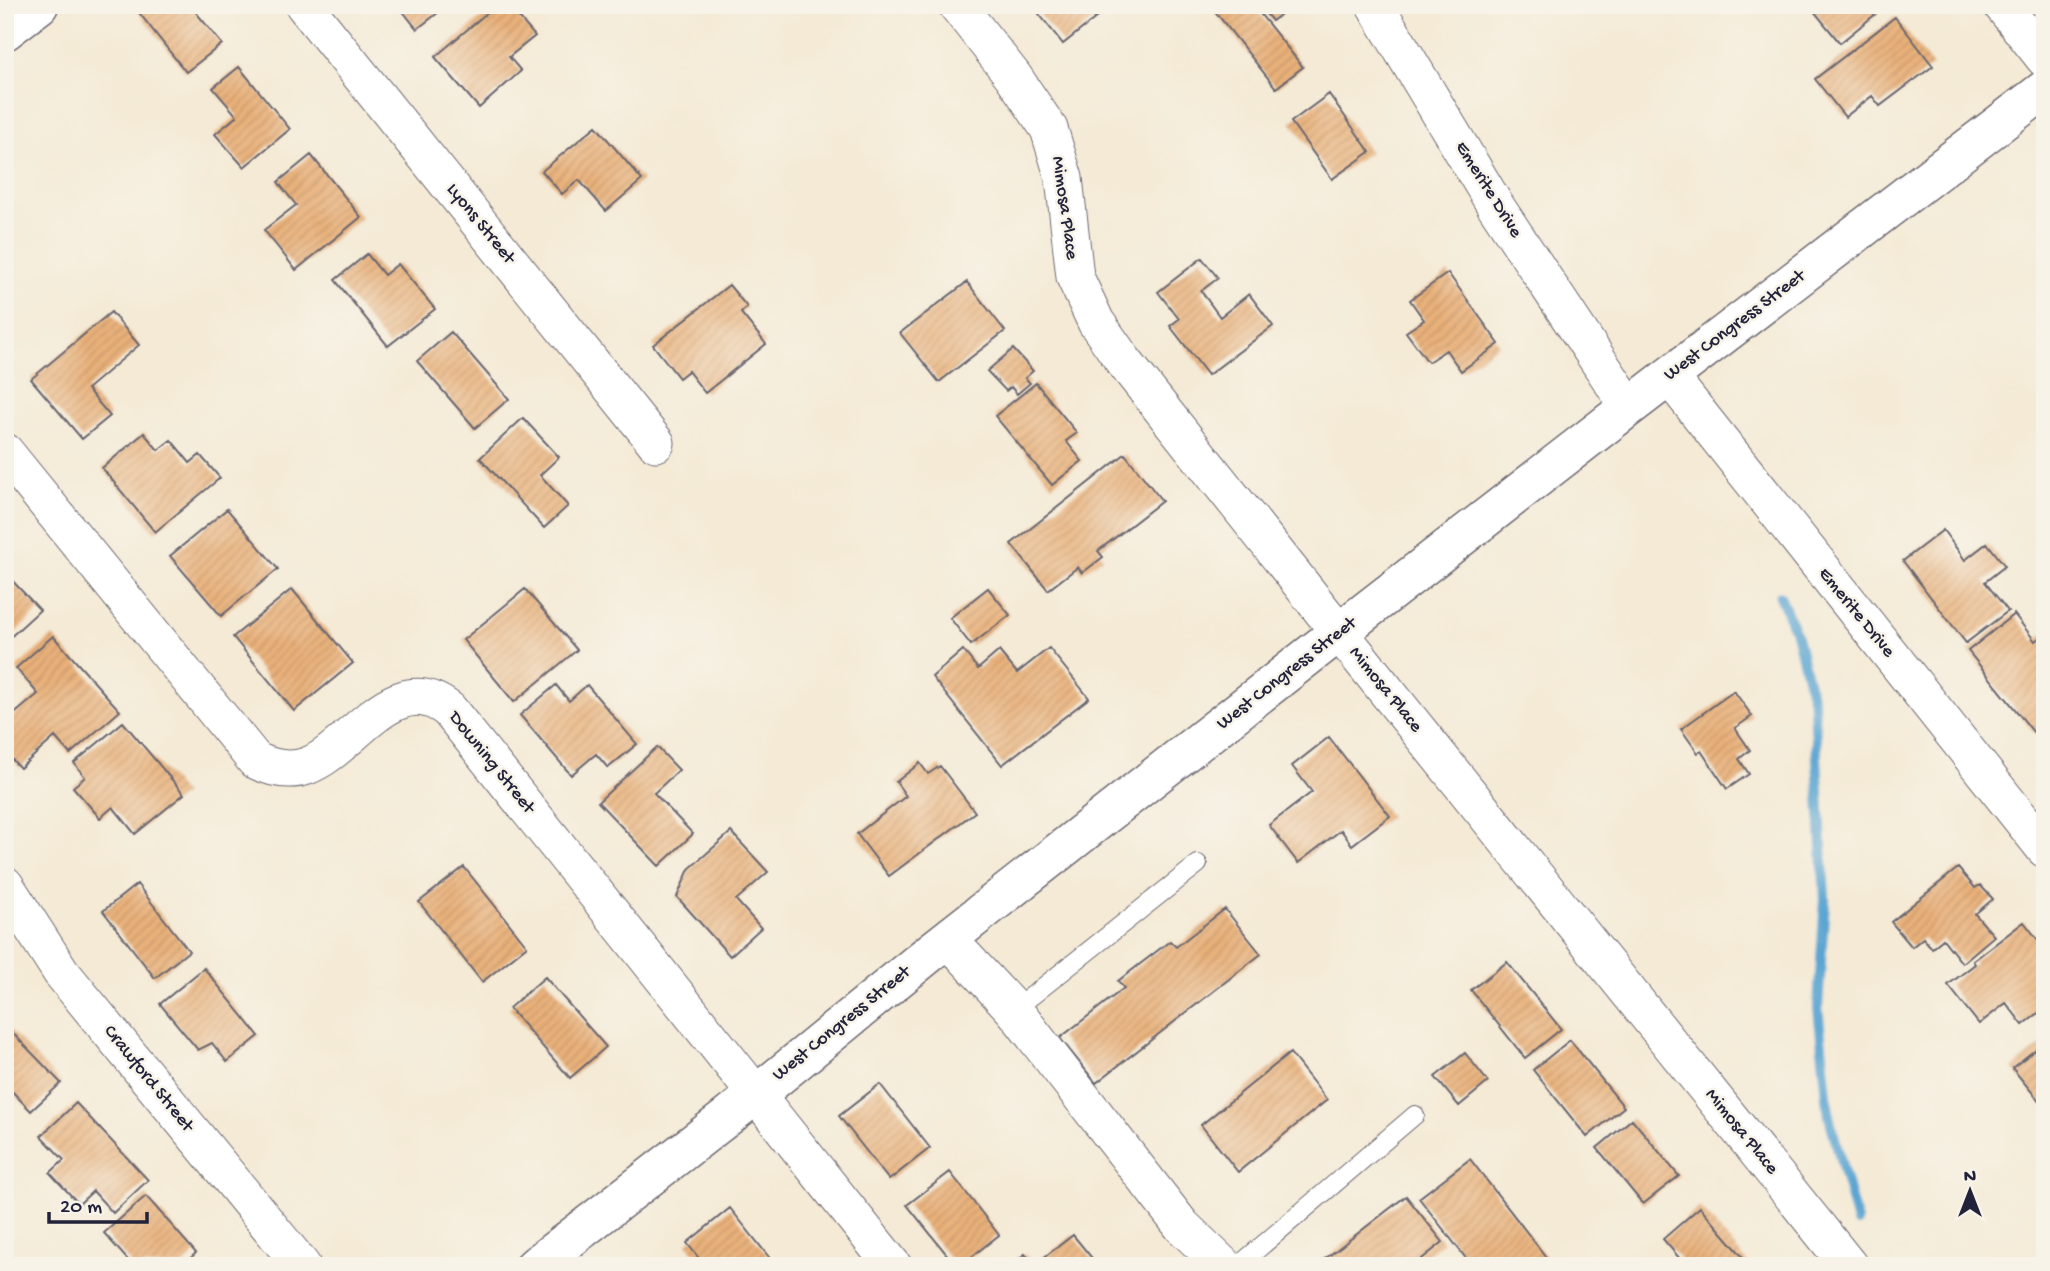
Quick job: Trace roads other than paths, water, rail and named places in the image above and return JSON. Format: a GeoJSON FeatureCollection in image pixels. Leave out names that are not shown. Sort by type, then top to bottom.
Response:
{"type":"FeatureCollection","features":[{"type":"Feature","properties":{"kind":"main road"},"geometry":{"type":"LineString","coordinates":[[5,31],[39,5]]}},
{"type":"Feature","properties":{"kind":"main road","name":"West Congress Street"},"geometry":{"type":"LineString","coordinates":[[535,1266],[757,1094],[931,952],[1339,632],[2045,89]]}},
{"type":"Feature","properties":{"kind":"street","name":"Lyons Street"},"geometry":{"type":"LineString","coordinates":[[303,5],[656,443]]}},
{"type":"Feature","properties":{"kind":"street","name":"Mimosa Place"},"geometry":{"type":"LineString","coordinates":[[957,5],[1013,76],[1052,136],[1064,178],[1075,277],[1096,322],[1122,359],[1849,1266]]}},
{"type":"Feature","properties":{"kind":"street","name":"Emerite Drive"},"geometry":{"type":"LineString","coordinates":[[1375,5],[1495,205],[1629,407]]}},
{"type":"Feature","properties":{"kind":"street"},"geometry":{"type":"LineString","coordinates":[[2003,5],[2045,59]]}},
{"type":"Feature","properties":{"kind":"street","name":"Emerite Drive"},"geometry":{"type":"LineString","coordinates":[[1669,376],[2045,849]]}},
{"type":"Feature","properties":{"kind":"street","name":"Downing Street"},"geometry":{"type":"LineString","coordinates":[[5,452],[255,760],[266,766],[285,769],[306,766],[382,710],[410,697],[437,700],[449,710],[893,1266]]}},
{"type":"Feature","properties":{"kind":"street","name":"Crawford Street"},"geometry":{"type":"LineString","coordinates":[[5,885],[61,972],[302,1266]]}},
{"type":"Feature","properties":{"kind":"street"},"geometry":{"type":"LineString","coordinates":[[949,940],[1014,1010],[1182,1226],[1224,1266]]}},
{"type":"Feature","properties":{"kind":"lane"},"geometry":{"type":"LineString","coordinates":[[1014,1010],[1198,864]]}},
{"type":"Feature","properties":{"kind":"lane"},"geometry":{"type":"LineString","coordinates":[[1238,1266],[1415,1115]]}},
{"type":"Feature","properties":{"kind":"waterway"},"geometry":{"type":"LineString","coordinates":[[1780,596],[1797,637],[1814,705],[1825,899],[1818,1007],[1829,1116],[1857,1222]]}}]}
